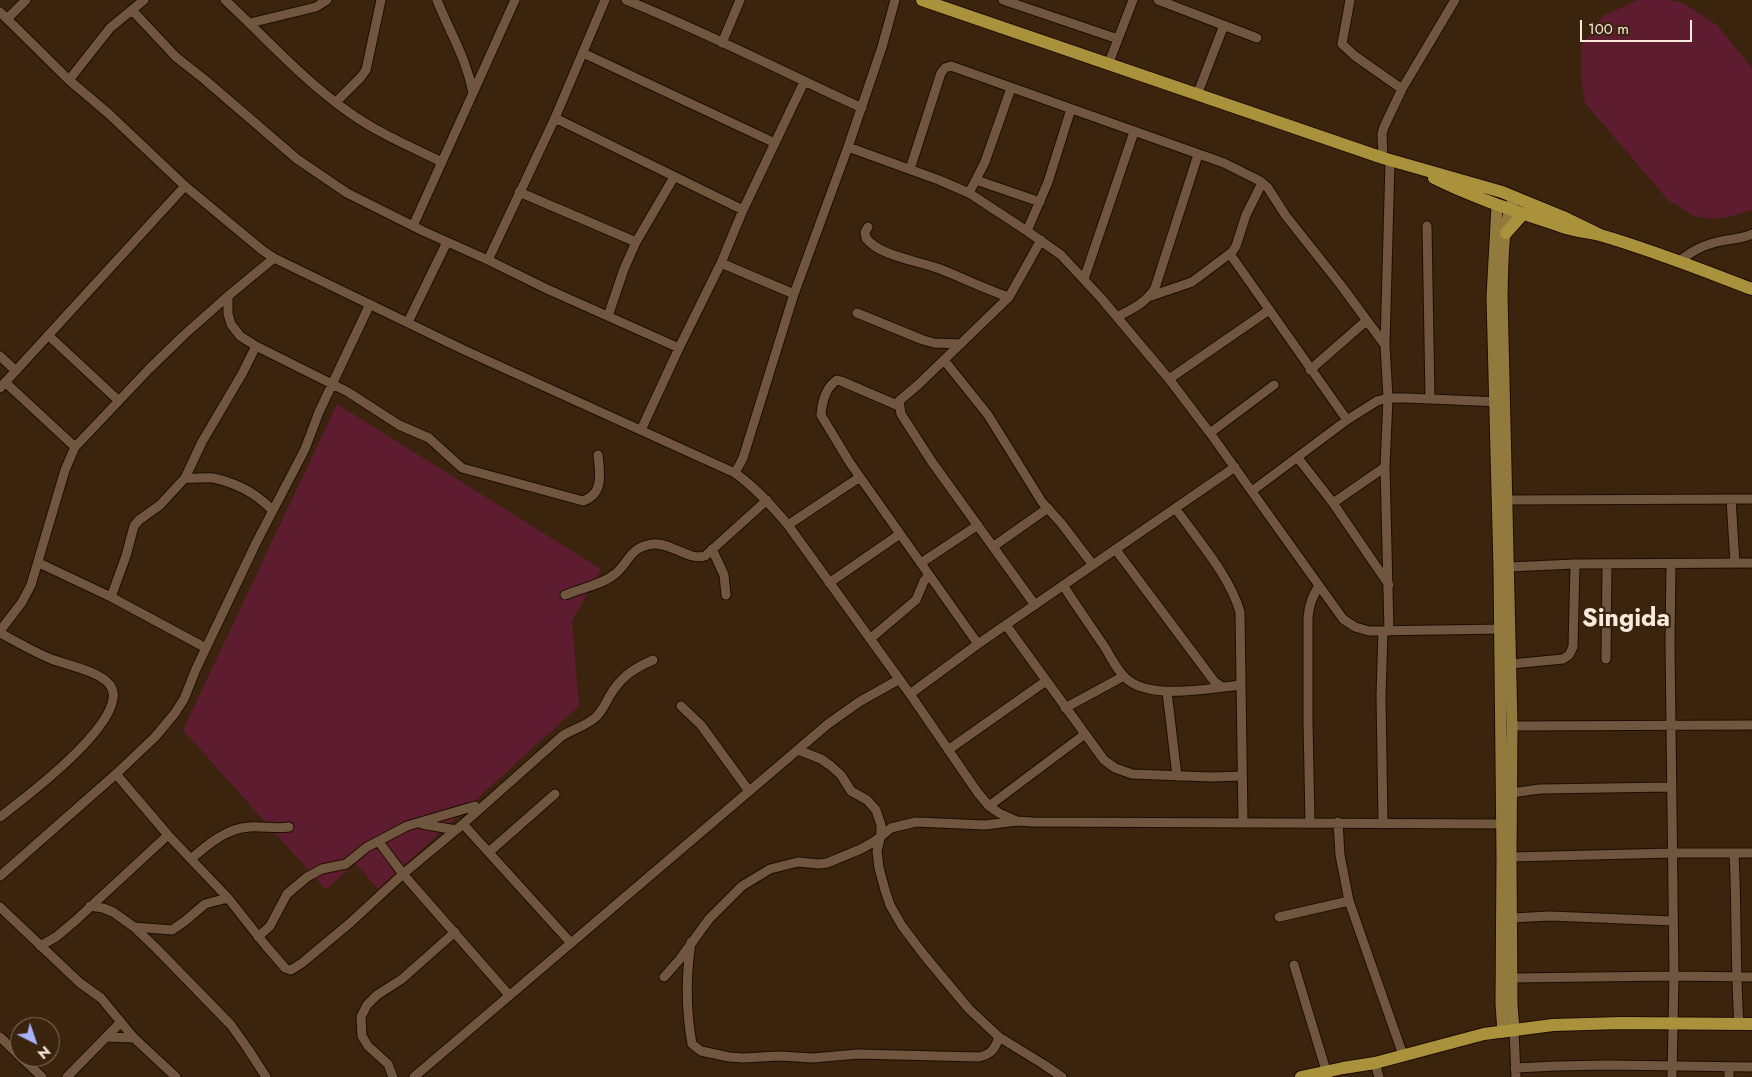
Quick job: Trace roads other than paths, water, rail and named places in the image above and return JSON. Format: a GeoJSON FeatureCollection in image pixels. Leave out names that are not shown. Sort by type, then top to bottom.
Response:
{"type":"FeatureCollection","features":[{"type":"Feature","properties":{"kind":"highway"},"geometry":{"type":"LineString","coordinates":[[922,0],[1386,160],[1479,184],[1515,197],[1600,235]]}},
{"type":"Feature","properties":{"kind":"highway"},"geometry":{"type":"LineString","coordinates":[[1412,167],[1463,192],[1523,214],[1564,227],[1600,235],[1679,261],[1752,289]]}},
{"type":"Feature","properties":{"kind":"highway"},"geometry":{"type":"LineString","coordinates":[[1506,233],[1523,214]]}},
{"type":"Feature","properties":{"kind":"highway"},"geometry":{"type":"LineString","coordinates":[[1301,1077],[1330,1075],[1484,1034],[1553,1025],[1746,1024]]}},
{"type":"Feature","properties":{"kind":"main road"},"geometry":{"type":"LineString","coordinates":[[1509,1031],[1512,978],[1511,857],[1506,824],[1499,664],[1505,629],[1509,567],[1507,500],[1492,297],[1504,207],[1515,197]]}},
{"type":"Feature","properties":{"kind":"main road"},"geometry":{"type":"LineString","coordinates":[[1504,207],[1506,233],[1499,402],[1505,629],[1511,664],[1512,726],[1511,793],[1502,858],[1501,1004],[1509,1031]]}},
{"type":"Feature","properties":{"kind":"street"},"geometry":{"type":"LineString","coordinates":[[26,0],[3,16],[69,80],[185,186],[227,223],[262,250],[274,258],[480,357],[735,473],[748,482],[767,500],[788,526],[910,694],[978,793],[989,806],[1017,821]]}},
{"type":"Feature","properties":{"kind":"street"},"geometry":{"type":"LineString","coordinates":[[69,80],[106,33],[144,0]]}},
{"type":"Feature","properties":{"kind":"street"},"geometry":{"type":"LineString","coordinates":[[225,0],[308,80],[336,102],[363,121],[442,162]]}},
{"type":"Feature","properties":{"kind":"street"},"geometry":{"type":"LineString","coordinates":[[250,23],[316,7],[328,0]]}},
{"type":"Feature","properties":{"kind":"street"},"geometry":{"type":"LineString","coordinates":[[336,102],[366,70],[381,0]]}},
{"type":"Feature","properties":{"kind":"street"},"geometry":{"type":"LineString","coordinates":[[437,0],[461,52],[469,73],[473,94]]}},
{"type":"Feature","properties":{"kind":"street"},"geometry":{"type":"LineString","coordinates":[[413,226],[515,0]]}},
{"type":"Feature","properties":{"kind":"street"},"geometry":{"type":"LineString","coordinates":[[488,260],[555,118],[605,0]]}},
{"type":"Feature","properties":{"kind":"street"},"geometry":{"type":"LineString","coordinates":[[626,0],[678,21],[862,108]]}},
{"type":"Feature","properties":{"kind":"street"},"geometry":{"type":"LineString","coordinates":[[722,43],[740,0]]}},
{"type":"Feature","properties":{"kind":"street"},"geometry":{"type":"LineString","coordinates":[[735,473],[742,458],[794,294],[862,108],[895,0]]}},
{"type":"Feature","properties":{"kind":"street"},"geometry":{"type":"LineString","coordinates":[[1003,0],[1118,39]]}},
{"type":"Feature","properties":{"kind":"street"},"geometry":{"type":"LineString","coordinates":[[1108,65],[1133,0]]}},
{"type":"Feature","properties":{"kind":"street"},"geometry":{"type":"LineString","coordinates":[[1158,0],[1258,38]]}},
{"type":"Feature","properties":{"kind":"street"},"geometry":{"type":"LineString","coordinates":[[1350,0],[1342,44],[1355,56],[1402,89]]}},
{"type":"Feature","properties":{"kind":"street"},"geometry":{"type":"LineString","coordinates":[[1383,823],[1381,696],[1389,584],[1385,466],[1388,398],[1384,345],[1386,160],[1382,134],[1402,89],[1455,0]]}},
{"type":"Feature","properties":{"kind":"street"},"geometry":{"type":"LineString","coordinates":[[132,10],[176,57],[298,159],[346,193],[547,289],[679,348]]}},
{"type":"Feature","properties":{"kind":"street"},"geometry":{"type":"LineString","coordinates":[[1197,95],[1224,25]]}},
{"type":"Feature","properties":{"kind":"street"},"geometry":{"type":"LineString","coordinates":[[583,53],[776,143]]}},
{"type":"Feature","properties":{"kind":"street"},"geometry":{"type":"LineString","coordinates":[[910,169],[940,73],[945,68],[951,66],[1232,166],[1268,188],[1286,216],[1340,284],[1384,345]]}},
{"type":"Feature","properties":{"kind":"street"},"geometry":{"type":"LineString","coordinates":[[641,430],[721,264],[743,210],[804,82]]}},
{"type":"Feature","properties":{"kind":"street"},"geometry":{"type":"LineString","coordinates":[[969,193],[985,162],[1012,88]]}},
{"type":"Feature","properties":{"kind":"street"},"geometry":{"type":"LineString","coordinates":[[1028,231],[1072,109]]}},
{"type":"Feature","properties":{"kind":"street"},"geometry":{"type":"LineString","coordinates":[[555,118],[743,210]]}},
{"type":"Feature","properties":{"kind":"street"},"geometry":{"type":"LineString","coordinates":[[1084,278],[1134,132]]}},
{"type":"Feature","properties":{"kind":"street"},"geometry":{"type":"LineString","coordinates":[[848,147],[940,180],[969,193],[1061,255],[1084,278],[1169,379],[1235,467],[1343,619],[1355,627],[1369,631],[1505,629]]}},
{"type":"Feature","properties":{"kind":"street"},"geometry":{"type":"LineString","coordinates":[[1117,317],[1142,303],[1155,288],[1198,154]]}},
{"type":"Feature","properties":{"kind":"street"},"geometry":{"type":"LineString","coordinates":[[608,316],[624,269],[636,242],[674,176]]}},
{"type":"Feature","properties":{"kind":"street"},"geometry":{"type":"LineString","coordinates":[[976,180],[1040,202]]}},
{"type":"Feature","properties":{"kind":"street"},"geometry":{"type":"LineString","coordinates":[[1150,296],[1192,282],[1230,254],[1236,246],[1246,215],[1262,183]]}},
{"type":"Feature","properties":{"kind":"street"},"geometry":{"type":"LineString","coordinates":[[75,447],[2,385],[185,186]]}},
{"type":"Feature","properties":{"kind":"street"},"geometry":{"type":"LineString","coordinates":[[520,192],[636,242]]}},
{"type":"Feature","properties":{"kind":"street"},"geometry":{"type":"LineString","coordinates":[[1427,226],[1430,399]]}},
{"type":"Feature","properties":{"kind":"street"},"geometry":{"type":"LineString","coordinates":[[868,228],[865,232],[866,238],[877,248],[940,269],[981,288],[1009,297]]}},
{"type":"Feature","properties":{"kind":"street"},"geometry":{"type":"LineString","coordinates":[[1679,261],[1697,248],[1752,234]]}},
{"type":"Feature","properties":{"kind":"street"},"geometry":{"type":"LineString","coordinates":[[1035,605],[927,455],[901,414],[899,401],[1009,297],[1041,240]]}},
{"type":"Feature","properties":{"kind":"street"},"geometry":{"type":"LineString","coordinates":[[408,322],[447,242]]}},
{"type":"Feature","properties":{"kind":"street"},"geometry":{"type":"LineString","coordinates":[[1230,254],[1346,420]]}},
{"type":"Feature","properties":{"kind":"street"},"geometry":{"type":"LineString","coordinates":[[0,817],[25,798],[81,749],[103,723],[111,707],[113,692],[110,685],[105,681],[74,665],[53,660],[0,632],[22,602],[31,585],[65,470],[75,447],[149,369],[228,296],[274,258]]}},
{"type":"Feature","properties":{"kind":"street"},"geometry":{"type":"LineString","coordinates":[[721,264],[794,294]]}},
{"type":"Feature","properties":{"kind":"street"},"geometry":{"type":"LineString","coordinates":[[228,296],[228,314],[231,324],[240,336],[332,384],[399,425],[429,438],[462,468],[503,480],[549,490],[583,501],[596,493],[599,484],[598,455]]}},
{"type":"Feature","properties":{"kind":"street"},"geometry":{"type":"LineString","coordinates":[[0,876],[116,774],[155,737],[175,713],[184,699],[206,648],[272,510],[305,449],[319,412],[370,304]]}},
{"type":"Feature","properties":{"kind":"street"},"geometry":{"type":"LineString","coordinates":[[1169,379],[1269,310]]}},
{"type":"Feature","properties":{"kind":"street"},"geometry":{"type":"LineString","coordinates":[[857,313],[923,340],[934,343],[961,344]]}},
{"type":"Feature","properties":{"kind":"street"},"geometry":{"type":"LineString","coordinates":[[1310,370],[1366,321]]}},
{"type":"Feature","properties":{"kind":"street"},"geometry":{"type":"LineString","coordinates":[[48,335],[118,401]]}},
{"type":"Feature","properties":{"kind":"street"},"geometry":{"type":"LineString","coordinates":[[111,597],[126,556],[134,526],[139,520],[160,505],[185,478],[196,459],[202,442],[242,374],[256,346]]}},
{"type":"Feature","properties":{"kind":"street"},"geometry":{"type":"LineString","coordinates":[[0,356],[16,371]]}},
{"type":"Feature","properties":{"kind":"street"},"geometry":{"type":"LineString","coordinates":[[944,360],[993,422],[1031,486],[1093,565]]}},
{"type":"Feature","properties":{"kind":"street"},"geometry":{"type":"LineString","coordinates":[[899,406],[841,381],[834,382],[830,387],[824,398],[821,415],[860,477],[978,644]]}},
{"type":"Feature","properties":{"kind":"street"},"geometry":{"type":"LineString","coordinates":[[1210,433],[1274,386]]}},
{"type":"Feature","properties":{"kind":"street"},"geometry":{"type":"LineString","coordinates":[[1252,492],[1346,420],[1367,406],[1388,398],[1499,402]]}},
{"type":"Feature","properties":{"kind":"street"},"geometry":{"type":"LineString","coordinates":[[1298,458],[1389,584]]}},
{"type":"Feature","properties":{"kind":"street"},"geometry":{"type":"LineString","coordinates":[[1333,504],[1385,466]]}},
{"type":"Feature","properties":{"kind":"street"},"geometry":{"type":"LineString","coordinates":[[910,694],[978,644],[1235,467]]}},
{"type":"Feature","properties":{"kind":"street"},"geometry":{"type":"LineString","coordinates":[[788,526],[860,477]]}},
{"type":"Feature","properties":{"kind":"street"},"geometry":{"type":"LineString","coordinates":[[185,478],[213,478],[240,486],[254,494],[272,510]]}},
{"type":"Feature","properties":{"kind":"street"},"geometry":{"type":"LineString","coordinates":[[1731,499],[1734,563]]}},
{"type":"Feature","properties":{"kind":"street"},"geometry":{"type":"LineString","coordinates":[[1507,500],[1752,499]]}},
{"type":"Feature","properties":{"kind":"street"},"geometry":{"type":"LineString","coordinates":[[565,595],[600,582],[615,574],[635,551],[653,544],[659,544],[702,557],[738,528],[767,500]]}},
{"type":"Feature","properties":{"kind":"street"},"geometry":{"type":"LineString","coordinates":[[994,546],[1048,508]]}},
{"type":"Feature","properties":{"kind":"street"},"geometry":{"type":"LineString","coordinates":[[1176,509],[1228,582],[1240,612],[1243,822]]}},
{"type":"Feature","properties":{"kind":"street"},"geometry":{"type":"LineString","coordinates":[[921,563],[978,525]]}},
{"type":"Feature","properties":{"kind":"street"},"geometry":{"type":"LineString","coordinates":[[829,584],[900,534]]}},
{"type":"Feature","properties":{"kind":"street"},"geometry":{"type":"LineString","coordinates":[[712,549],[724,575],[726,595]]}},
{"type":"Feature","properties":{"kind":"street"},"geometry":{"type":"LineString","coordinates":[[1116,550],[1214,681],[1222,687]]}},
{"type":"Feature","properties":{"kind":"street"},"geometry":{"type":"LineString","coordinates":[[39,563],[111,597],[206,648]]}},
{"type":"Feature","properties":{"kind":"street"},"geometry":{"type":"LineString","coordinates":[[1509,567],[1575,564],[1752,563]]}},
{"type":"Feature","properties":{"kind":"street"},"geometry":{"type":"LineString","coordinates":[[1511,664],[1563,659],[1571,652],[1573,647],[1575,564]]}},
{"type":"Feature","properties":{"kind":"street"},"geometry":{"type":"LineString","coordinates":[[1606,659],[1607,564]]}},
{"type":"Feature","properties":{"kind":"street"},"geometry":{"type":"LineString","coordinates":[[1671,564],[1674,976],[1672,1077]]}},
{"type":"Feature","properties":{"kind":"street"},"geometry":{"type":"LineString","coordinates":[[870,639],[916,600],[924,581],[929,575]]}},
{"type":"Feature","properties":{"kind":"street"},"geometry":{"type":"LineString","coordinates":[[1063,585],[1129,681],[1142,687],[1167,692],[1241,685]]}},
{"type":"Feature","properties":{"kind":"street"},"geometry":{"type":"LineString","coordinates":[[1310,822],[1308,618],[1312,596],[1319,586]]}},
{"type":"Feature","properties":{"kind":"street"},"geometry":{"type":"LineString","coordinates":[[1006,625],[1104,760],[1114,768],[1132,774],[1211,777],[1242,776]]}},
{"type":"Feature","properties":{"kind":"street"},"geometry":{"type":"LineString","coordinates":[[116,774],[168,835],[228,898],[285,968],[291,970],[296,968],[350,923],[403,874],[562,736],[588,724],[596,717],[602,711],[609,697],[631,670],[653,660]]}},
{"type":"Feature","properties":{"kind":"street"},"geometry":{"type":"LineString","coordinates":[[1065,708],[1124,676]]}},
{"type":"Feature","properties":{"kind":"street"},"geometry":{"type":"LineString","coordinates":[[414,1077],[828,724],[859,702],[898,680]]}},
{"type":"Feature","properties":{"kind":"street"},"geometry":{"type":"LineString","coordinates":[[948,750],[1046,681]]}},
{"type":"Feature","properties":{"kind":"street"},"geometry":{"type":"LineString","coordinates":[[1167,692],[1176,776]]}},
{"type":"Feature","properties":{"kind":"street"},"geometry":{"type":"LineString","coordinates":[[681,706],[700,725],[750,791]]}},
{"type":"Feature","properties":{"kind":"street"},"geometry":{"type":"LineString","coordinates":[[1512,726],[1752,725]]}},
{"type":"Feature","properties":{"kind":"street"},"geometry":{"type":"LineString","coordinates":[[989,806],[1085,734]]}},
{"type":"Feature","properties":{"kind":"street"},"geometry":{"type":"LineString","coordinates":[[798,750],[821,759],[831,766],[841,775],[850,791],[867,800],[878,816],[882,835],[877,851],[879,868],[893,911],[924,955],[970,1009],[999,1038],[1062,1077]]}},
{"type":"Feature","properties":{"kind":"street"},"geometry":{"type":"LineString","coordinates":[[1511,793],[1540,789],[1672,787]]}},
{"type":"Feature","properties":{"kind":"street"},"geometry":{"type":"LineString","coordinates":[[489,852],[555,794]]}},
{"type":"Feature","properties":{"kind":"street"},"geometry":{"type":"LineString","coordinates":[[258,937],[270,926],[287,894],[318,871],[346,864],[367,847],[396,831],[475,806]]}},
{"type":"Feature","properties":{"kind":"street"},"geometry":{"type":"LineString","coordinates":[[664,977],[680,959],[709,919],[736,892],[759,874],[779,866],[798,862],[827,863],[861,848],[895,826],[916,822],[985,824],[1017,821],[1074,823],[1338,822],[1506,824]]}},
{"type":"Feature","properties":{"kind":"street"},"geometry":{"type":"LineString","coordinates":[[1338,822],[1342,865],[1349,901],[1403,1055]]}},
{"type":"Feature","properties":{"kind":"street"},"geometry":{"type":"LineString","coordinates":[[417,824],[459,827],[489,852],[572,943]]}},
{"type":"Feature","properties":{"kind":"street"},"geometry":{"type":"LineString","coordinates":[[191,859],[211,843],[233,830],[249,827],[289,827]]}},
{"type":"Feature","properties":{"kind":"street"},"geometry":{"type":"LineString","coordinates":[[40,946],[66,930],[168,835]]}},
{"type":"Feature","properties":{"kind":"street"},"geometry":{"type":"LineString","coordinates":[[379,842],[403,874],[509,995]]}},
{"type":"Feature","properties":{"kind":"street"},"geometry":{"type":"LineString","coordinates":[[1734,853],[1738,953],[1736,978],[1746,1024]]}},
{"type":"Feature","properties":{"kind":"street"},"geometry":{"type":"LineString","coordinates":[[1511,857],[1752,853]]}},
{"type":"Feature","properties":{"kind":"street"},"geometry":{"type":"LineString","coordinates":[[134,927],[172,930],[205,904],[228,898]]}},
{"type":"Feature","properties":{"kind":"street"},"geometry":{"type":"LineString","coordinates":[[1279,917],[1349,901]]}},
{"type":"Feature","properties":{"kind":"street"},"geometry":{"type":"LineString","coordinates":[[90,906],[113,912],[134,927],[231,1025],[266,1077]]}},
{"type":"Feature","properties":{"kind":"street"},"geometry":{"type":"LineString","coordinates":[[0,907],[80,983],[100,998],[134,1038],[176,1077]]}},
{"type":"Feature","properties":{"kind":"street"},"geometry":{"type":"LineString","coordinates":[[1512,918],[1550,916],[1673,921]]}},
{"type":"Feature","properties":{"kind":"street"},"geometry":{"type":"LineString","coordinates":[[393,1077],[388,1064],[368,1046],[362,1036],[362,1017],[364,1011],[372,1000],[402,979],[455,932]]}},
{"type":"Feature","properties":{"kind":"street"},"geometry":{"type":"LineString","coordinates":[[691,942],[688,1014],[692,1044],[701,1051],[743,1058],[779,1056],[813,1058],[858,1054],[978,1057],[992,1052],[999,1038]]}},
{"type":"Feature","properties":{"kind":"street"},"geometry":{"type":"LineString","coordinates":[[1294,965],[1330,1075]]}},
{"type":"Feature","properties":{"kind":"street"},"geometry":{"type":"LineString","coordinates":[[1512,978],[1752,977]]}},
{"type":"Feature","properties":{"kind":"street"},"geometry":{"type":"LineString","coordinates":[[67,1077],[120,1023]]}},
{"type":"Feature","properties":{"kind":"street"},"geometry":{"type":"LineString","coordinates":[[1509,1031],[1514,1047],[1516,1073],[1556,1066],[1672,1065],[1752,1067]]}},
{"type":"Feature","properties":{"kind":"street"},"geometry":{"type":"LineString","coordinates":[[0,1037],[10,1047]]}},
{"type":"Feature","properties":{"kind":"street"},"geometry":{"type":"LineString","coordinates":[[106,1037],[134,1038]]}},
{"type":"Feature","properties":{"kind":"street"},"geometry":{"type":"LineString","coordinates":[[1369,1065],[1379,1077]]}},
{"type":"Feature","properties":{"kind":"street"},"geometry":{"type":"LineString","coordinates":[[31,1067],[42,1077]]}},
{"type":"Feature","properties":{"kind":"street"},"geometry":{"type":"LineString","coordinates":[[1729,1067],[1729,1077]]}},
{"type":"Feature","properties":{"kind":"district","name":"Singida"},"geometry":{"type":"Point","coordinates":[1626,620]}}]}
